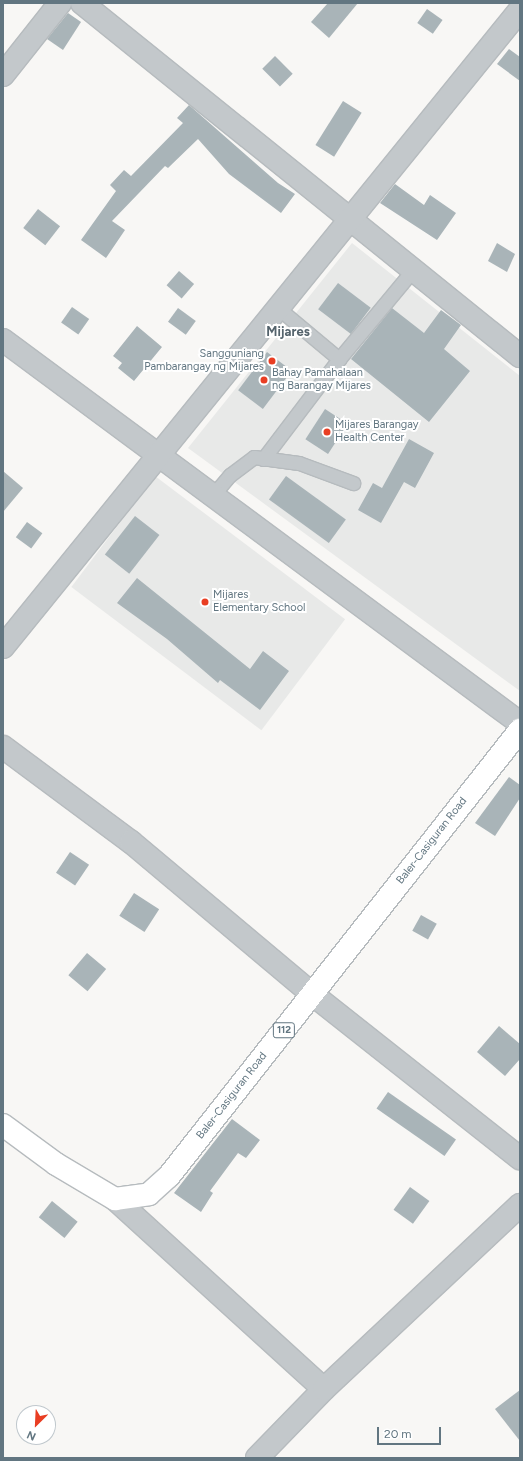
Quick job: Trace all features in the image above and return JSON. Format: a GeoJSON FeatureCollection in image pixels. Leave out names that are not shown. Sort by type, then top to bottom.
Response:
{"type":"FeatureCollection","features":[{"type":"Feature","properties":{"kind":"main road","name":"Baler-Casiguran Road"},"geometry":{"type":"LineString","coordinates":[[115,1199],[149,1194],[170,1176],[312,994],[518,736]]}},
{"type":"Feature","properties":{"kind":"main road"},"geometry":{"type":"LineString","coordinates":[[3,1125],[56,1164],[115,1199]]}},
{"type":"Feature","properties":{"kind":"street"},"geometry":{"type":"LineString","coordinates":[[3,75],[60,3]]}},
{"type":"Feature","properties":{"kind":"street"},"geometry":{"type":"LineString","coordinates":[[82,3],[520,356]]}},
{"type":"Feature","properties":{"kind":"street"},"geometry":{"type":"LineString","coordinates":[[3,647],[520,10]]}},
{"type":"Feature","properties":{"kind":"street"},"geometry":{"type":"LineString","coordinates":[[3,340],[213,495],[518,736]]}},
{"type":"Feature","properties":{"kind":"street"},"geometry":{"type":"LineString","coordinates":[[3,747],[131,842],[312,994],[520,1158]]}},
{"type":"Feature","properties":{"kind":"street"},"geometry":{"type":"LineString","coordinates":[[115,1199],[324,1389]]}},
{"type":"Feature","properties":{"kind":"street"},"geometry":{"type":"LineString","coordinates":[[257,1458],[324,1389],[520,1205]]}},
{"type":"Feature","properties":{"kind":"lane"},"geometry":{"type":"LineString","coordinates":[[263,459],[339,359],[413,270]]}},
{"type":"Feature","properties":{"kind":"lane"},"geometry":{"type":"LineString","coordinates":[[278,308],[339,359]]}},
{"type":"Feature","properties":{"kind":"lane"},"geometry":{"type":"LineString","coordinates":[[213,495],[230,475],[254,457],[299,463],[354,483]]}},
{"type":"Feature","properties":{"kind":"shaded area"},"geometry":{"type":"Polygon","coordinates":[[[352,243],[520,376],[520,691],[188,448],[352,243]]]}},
{"type":"Feature","properties":{"kind":"shaded area","name":"Mijares Elementary School"},"geometry":{"type":"Polygon","coordinates":[[[155,476],[345,619],[261,730],[71,587],[155,476]]]}},
{"type":"Feature","properties":{"kind":"building"},"geometry":{"type":"Polygon","coordinates":[[[328,3],[358,3],[329,38],[311,22],[328,3]]]}},
{"type":"Feature","properties":{"kind":"building"},"geometry":{"type":"Polygon","coordinates":[[[427,9],[443,20],[433,34],[417,23],[427,9]]]}},
{"type":"Feature","properties":{"kind":"building"},"geometry":{"type":"Polygon","coordinates":[[[68,13],[81,22],[63,50],[47,39],[68,13]]]}},
{"type":"Feature","properties":{"kind":"building"},"geometry":{"type":"Polygon","coordinates":[[[509,49],[520,57],[520,81],[497,64],[509,49]]]}},
{"type":"Feature","properties":{"kind":"building"},"geometry":{"type":"Polygon","coordinates":[[[275,56],[293,74],[280,86],[262,69],[275,56]]]}},
{"type":"Feature","properties":{"kind":"building"},"geometry":{"type":"Polygon","coordinates":[[[343,101],[362,113],[334,157],[315,145],[343,101]]]}},
{"type":"Feature","properties":{"kind":"building"},"geometry":{"type":"Polygon","coordinates":[[[189,105],[278,183],[295,194],[281,213],[229,174],[198,139],[168,168],[165,166],[112,221],[125,230],[106,258],[81,240],[116,191],[110,185],[124,170],[131,176],[183,123],[177,118],[189,105]]]}},
{"type":"Feature","properties":{"kind":"building"},"geometry":{"type":"Polygon","coordinates":[[[395,184],[424,205],[430,195],[456,213],[437,240],[380,203],[395,184]]]}},
{"type":"Feature","properties":{"kind":"building"},"geometry":{"type":"Polygon","coordinates":[[[38,209],[60,226],[45,245],[23,228],[38,209]]]}},
{"type":"Feature","properties":{"kind":"building"},"geometry":{"type":"Polygon","coordinates":[[[497,243],[515,254],[507,272],[488,261],[497,243]]]}},
{"type":"Feature","properties":{"kind":"building"},"geometry":{"type":"Polygon","coordinates":[[[179,271],[194,284],[182,298],[167,285],[179,271]]]}},
{"type":"Feature","properties":{"kind":"building"},"geometry":{"type":"Polygon","coordinates":[[[338,283],[371,308],[351,334],[318,309],[338,283]]]}},
{"type":"Feature","properties":{"kind":"building"},"geometry":{"type":"Polygon","coordinates":[[[72,307],[89,319],[78,335],[61,323],[72,307]]]}},
{"type":"Feature","properties":{"kind":"building"},"geometry":{"type":"Polygon","coordinates":[[[178,308],[196,321],[186,335],[168,322],[178,308]]]}},
{"type":"Feature","properties":{"kind":"building"},"geometry":{"type":"Polygon","coordinates":[[[392,308],[424,333],[441,310],[461,325],[444,349],[470,371],[429,422],[351,359],[392,308]]]}},
{"type":"Feature","properties":{"kind":"building"},"geometry":{"type":"Polygon","coordinates":[[[137,326],[162,347],[134,381],[118,368],[122,363],[113,356],[137,326]]]}},
{"type":"Feature","properties":{"kind":"building","name":"Bahay Pamahalaan ng Barangay Mijares"},"geometry":{"type":"Polygon","coordinates":[[[267,352],[292,371],[263,409],[238,390],[267,352]]]}},
{"type":"Feature","properties":{"kind":"building","name":"Mijares Barangay Health Center"},"geometry":{"type":"Polygon","coordinates":[[[325,409],[348,424],[328,454],[305,439],[325,409]]]}},
{"type":"Feature","properties":{"kind":"building"},"geometry":{"type":"Polygon","coordinates":[[[409,439],[434,453],[415,488],[404,482],[381,523],[358,510],[373,483],[382,488],[409,439]]]}},
{"type":"Feature","properties":{"kind":"building"},"geometry":{"type":"Polygon","coordinates":[[[3,471],[23,488],[3,512],[3,471]]]}},
{"type":"Feature","properties":{"kind":"building"},"geometry":{"type":"Polygon","coordinates":[[[286,476],[346,519],[329,543],[269,499],[286,476]]]}},
{"type":"Feature","properties":{"kind":"building"},"geometry":{"type":"Polygon","coordinates":[[[135,516],[159,535],[129,574],[105,555],[135,516]]]}},
{"type":"Feature","properties":{"kind":"building"},"geometry":{"type":"Polygon","coordinates":[[[27,522],[42,533],[31,549],[16,537],[27,522]]]}},
{"type":"Feature","properties":{"kind":"building"},"geometry":{"type":"Polygon","coordinates":[[[137,578],[250,669],[263,651],[289,671],[260,710],[220,680],[218,683],[167,639],[117,603],[137,578]]]}},
{"type":"Feature","properties":{"kind":"building"},"geometry":{"type":"Polygon","coordinates":[[[509,777],[520,785],[520,798],[495,836],[475,823],[509,777]]]}},
{"type":"Feature","properties":{"kind":"building"},"geometry":{"type":"Polygon","coordinates":[[[70,852],[89,865],[75,886],[56,873],[70,852]]]}},
{"type":"Feature","properties":{"kind":"building"},"geometry":{"type":"Polygon","coordinates":[[[134,893],[159,909],[144,932],[119,916],[134,893]]]}},
{"type":"Feature","properties":{"kind":"building"},"geometry":{"type":"Polygon","coordinates":[[[421,915],[437,924],[428,939],[412,931],[421,915]]]}},
{"type":"Feature","properties":{"kind":"building"},"geometry":{"type":"Polygon","coordinates":[[[87,953],[106,969],[88,991],[68,975],[87,953]]]}},
{"type":"Feature","properties":{"kind":"building"},"geometry":{"type":"Polygon","coordinates":[[[499,1026],[520,1044],[520,1059],[505,1076],[477,1052],[499,1026]]]}},
{"type":"Feature","properties":{"kind":"building"},"geometry":{"type":"Polygon","coordinates":[[[388,1092],[456,1140],[445,1156],[377,1108],[388,1092]]]}},
{"type":"Feature","properties":{"kind":"building"},"geometry":{"type":"Polygon","coordinates":[[[232,1119],[260,1140],[246,1158],[238,1153],[210,1191],[213,1193],[201,1212],[174,1193],[232,1119]]]}},
{"type":"Feature","properties":{"kind":"building"},"geometry":{"type":"Polygon","coordinates":[[[410,1187],[429,1201],[413,1224],[394,1210],[410,1187]]]}},
{"type":"Feature","properties":{"kind":"building"},"geometry":{"type":"Polygon","coordinates":[[[52,1201],[78,1222],[64,1238],[39,1217],[52,1201]]]}},
{"type":"Feature","properties":{"kind":"building"},"geometry":{"type":"Polygon","coordinates":[[[520,1390],[520,1441],[495,1409],[520,1390]]]}},
{"type":"Feature","properties":{"kind":"place","name":"Sangguniang Pambarangay ng Mijares"},"geometry":{"type":"Point","coordinates":[272,361]}},
{"type":"Feature","properties":{"kind":"place","name":"Bahay Pamahalaan ng Barangay Mijares"},"geometry":{"type":"Point","coordinates":[264,380]}},
{"type":"Feature","properties":{"kind":"place","name":"Mijares Barangay Health Center"},"geometry":{"type":"Point","coordinates":[327,432]}},
{"type":"Feature","properties":{"kind":"place","name":"Mijares Elementary School"},"geometry":{"type":"Point","coordinates":[205,602]}},
{"type":"Feature","properties":{"kind":"district","name":"Mijares"},"geometry":{"type":"Point","coordinates":[288,332]}}]}
